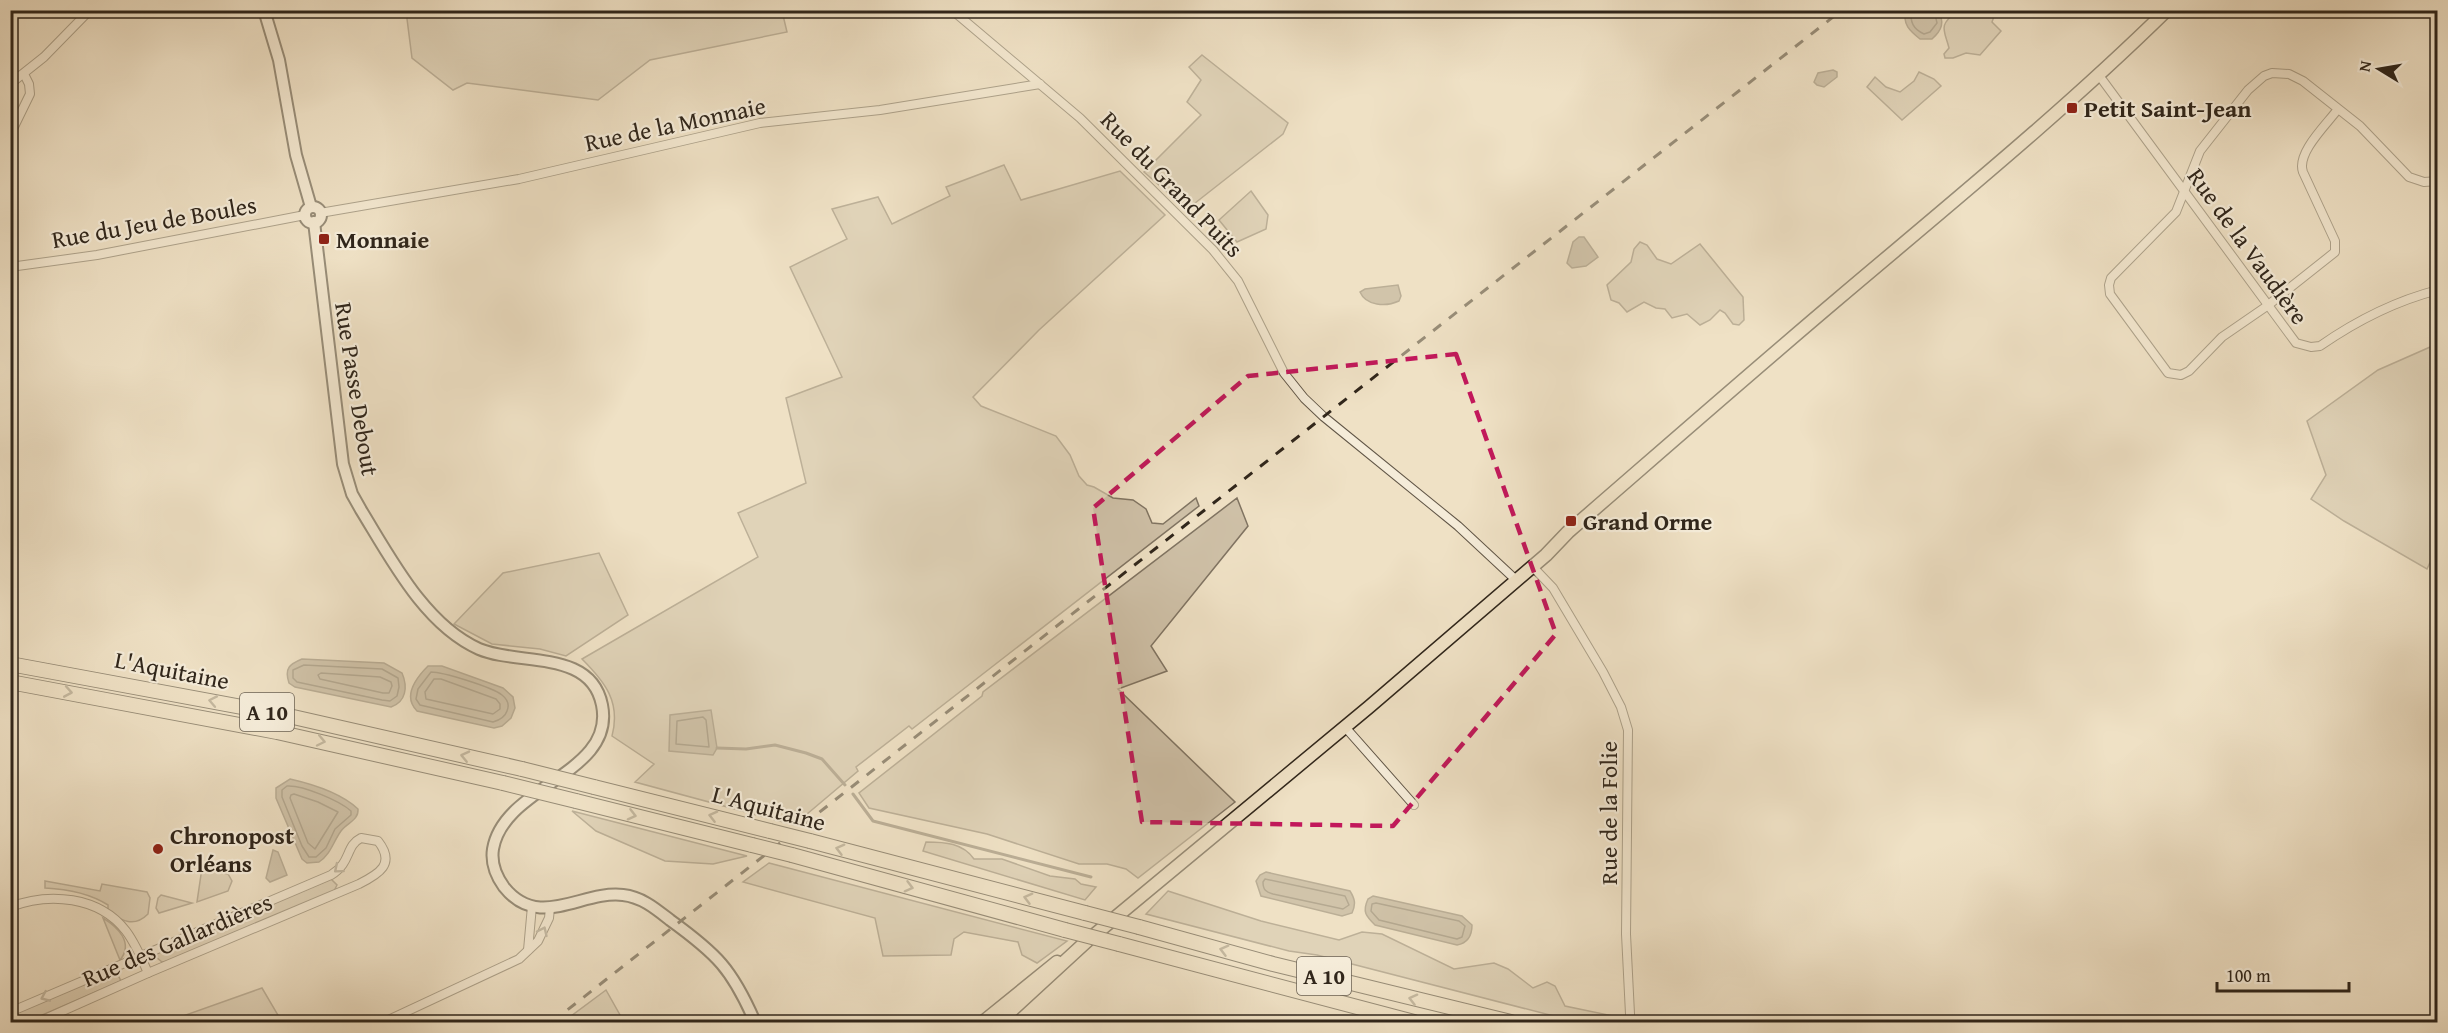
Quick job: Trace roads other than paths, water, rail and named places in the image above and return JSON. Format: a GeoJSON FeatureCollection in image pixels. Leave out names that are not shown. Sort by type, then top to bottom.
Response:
{"type":"FeatureCollection","features":[{"type":"Feature","properties":{"kind":"highway","name":"L'Aquitaine"},"geometry":{"type":"LineString","coordinates":[[10,664],[258,710],[522,769],[770,831],[1273,964],[1511,1023]]}},
{"type":"Feature","properties":{"kind":"highway","name":"L'Aquitaine"},"geometry":{"type":"LineString","coordinates":[[10,682],[277,732],[503,783],[792,855],[1414,1023]]}},
{"type":"Feature","properties":{"kind":"main road","name":"Rue Passe Debout"},"geometry":{"type":"LineString","coordinates":[[264,10],[279,60],[296,155],[313,214],[343,464],[352,494],[425,607],[442,626],[468,643],[490,653],[566,665],[585,676],[599,696],[603,718],[597,740],[574,766],[515,809],[506,819],[495,838],[492,856],[495,872],[512,896],[532,906],[550,908],[611,895],[640,899],[714,953],[730,973],[755,1023]]}},
{"type":"Feature","properties":{"kind":"main road"},"geometry":{"type":"LineString","coordinates":[[983,1023],[997,1018],[1043,972],[1087,941],[1345,727],[1754,370],[1928,223],[2098,74],[2167,10]]}},
{"type":"Feature","properties":{"kind":"street"},"geometry":{"type":"LineString","coordinates":[[10,84],[44,57],[90,10]]}},
{"type":"Feature","properties":{"kind":"street","name":"Rue du Grand Puits"},"geometry":{"type":"LineString","coordinates":[[952,10],[1080,118],[1220,258],[1238,281],[1277,360],[1304,398],[1458,526],[1516,580]]}},
{"type":"Feature","properties":{"kind":"street"},"geometry":{"type":"LineString","coordinates":[[2338,109],[2304,153],[2301,162],[2303,172],[2335,241],[2335,252],[2267,306],[2222,337],[2189,371],[2181,375],[2174,375],[2163,369],[2110,294],[2109,285],[2117,271],[2176,212],[2200,151],[2248,90],[2264,76],[2281,72],[2298,77],[2338,109],[2371,136],[2409,177],[2424,182],[2438,181]]}},
{"type":"Feature","properties":{"kind":"street"},"geometry":{"type":"LineString","coordinates":[[10,135],[30,94],[24,74]]}},
{"type":"Feature","properties":{"kind":"street","name":"Rue de la Vaudière"},"geometry":{"type":"LineString","coordinates":[[2098,74],[2296,343],[2316,348],[2374,314],[2438,290]]}},
{"type":"Feature","properties":{"kind":"street","name":"Rue de la Monnaie"},"geometry":{"type":"LineString","coordinates":[[313,214],[519,178],[760,123],[880,110],[1040,84]]}},
{"type":"Feature","properties":{"kind":"street","name":"Rue du Jeu de Boules"},"geometry":{"type":"LineString","coordinates":[[10,267],[97,255],[313,214]]}},
{"type":"Feature","properties":{"kind":"street","name":"Rue de la Folie"},"geometry":{"type":"LineString","coordinates":[[1532,566],[1553,588],[1603,672],[1621,707],[1628,730],[1626,934],[1630,1014]]}},
{"type":"Feature","properties":{"kind":"street"},"geometry":{"type":"LineString","coordinates":[[1345,727],[1414,805]]}},
{"type":"Feature","properties":{"kind":"street","name":"Rue des Gallardières"},"geometry":{"type":"LineString","coordinates":[[10,1012],[331,875],[342,868],[351,846],[361,838],[378,841],[385,850],[386,858],[377,874],[38,1023]]}},
{"type":"Feature","properties":{"kind":"street"},"geometry":{"type":"LineString","coordinates":[[10,907],[31,900],[51,898],[86,903],[107,914],[126,931],[148,973]]}},
{"type":"Feature","properties":{"kind":"street"},"geometry":{"type":"LineString","coordinates":[[528,950],[532,906]]}},
{"type":"Feature","properties":{"kind":"street"},"geometry":{"type":"LineString","coordinates":[[384,1023],[515,963],[538,941],[549,918],[550,908]]}},
{"type":"Feature","properties":{"kind":"water"},"geometry":{"type":"Polygon","coordinates":[[[1906,11],[1938,11],[1942,22],[1940,29],[1932,39],[1920,39],[1906,23],[1906,11]]]}},
{"type":"Feature","properties":{"kind":"water"},"geometry":{"type":"Polygon","coordinates":[[[1833,70],[1837,72],[1837,77],[1824,87],[1814,82],[1818,73],[1833,70]]]}},
{"type":"Feature","properties":{"kind":"water"},"geometry":{"type":"Polygon","coordinates":[[[1579,237],[1584,237],[1598,257],[1586,266],[1572,268],[1567,263],[1573,242],[1579,237]]]}},
{"type":"Feature","properties":{"kind":"water"},"geometry":{"type":"Polygon","coordinates":[[[1398,285],[1401,296],[1399,301],[1388,304],[1372,303],[1360,292],[1365,289],[1398,285]]]}},
{"type":"Feature","properties":{"kind":"water"},"geometry":{"type":"Polygon","coordinates":[[[302,659],[384,663],[402,673],[405,684],[403,698],[391,707],[295,687],[289,683],[288,670],[291,665],[302,659]]]}},
{"type":"Feature","properties":{"kind":"water"},"geometry":{"type":"Polygon","coordinates":[[[428,666],[442,666],[503,688],[513,697],[515,708],[511,718],[502,726],[494,728],[417,711],[411,699],[412,687],[428,666]]]}},
{"type":"Feature","properties":{"kind":"water"},"geometry":{"type":"Polygon","coordinates":[[[711,710],[717,748],[713,755],[669,751],[670,715],[711,710]]]}},
{"type":"Feature","properties":{"kind":"water"},"geometry":{"type":"Polygon","coordinates":[[[290,779],[317,786],[335,794],[358,809],[355,819],[341,831],[329,852],[319,862],[307,863],[302,859],[276,798],[276,788],[290,779]]]}},
{"type":"Feature","properties":{"kind":"water"},"geometry":{"type":"Polygon","coordinates":[[[273,850],[278,852],[287,875],[270,882],[266,878],[273,850]]]}},
{"type":"Feature","properties":{"kind":"water"},"geometry":{"type":"Polygon","coordinates":[[[1266,872],[1350,891],[1354,902],[1352,913],[1342,916],[1261,896],[1256,881],[1266,872]]]}},
{"type":"Feature","properties":{"kind":"water"},"geometry":{"type":"Polygon","coordinates":[[[1373,896],[1462,916],[1472,925],[1470,936],[1467,941],[1457,945],[1375,925],[1365,911],[1368,899],[1373,896]]]}},
{"type":"Feature","properties":{"kind":"waterway"},"geometry":{"type":"LineString","coordinates":[[717,748],[746,749],[775,745],[806,753],[822,759],[845,785]]}},
{"type":"Feature","properties":{"kind":"waterway"},"geometry":{"type":"LineString","coordinates":[[853,794],[873,821],[1091,877]]}},
{"type":"Feature","properties":{"kind":"railway"},"geometry":{"type":"LineString","coordinates":[[552,1022],[1842,10]]}},
{"type":"Feature","properties":{"kind":"place","name":"Petit Saint-Jean"},"geometry":{"type":"Point","coordinates":[2072,108]}},
{"type":"Feature","properties":{"kind":"place","name":"Monnaie"},"geometry":{"type":"Point","coordinates":[324,239]}},
{"type":"Feature","properties":{"kind":"place","name":"Grand Orme"},"geometry":{"type":"Point","coordinates":[1571,521]}},
{"type":"Feature","properties":{"kind":"place","name":"Chronopost Orléans"},"geometry":{"type":"Point","coordinates":[158,849]}}]}
